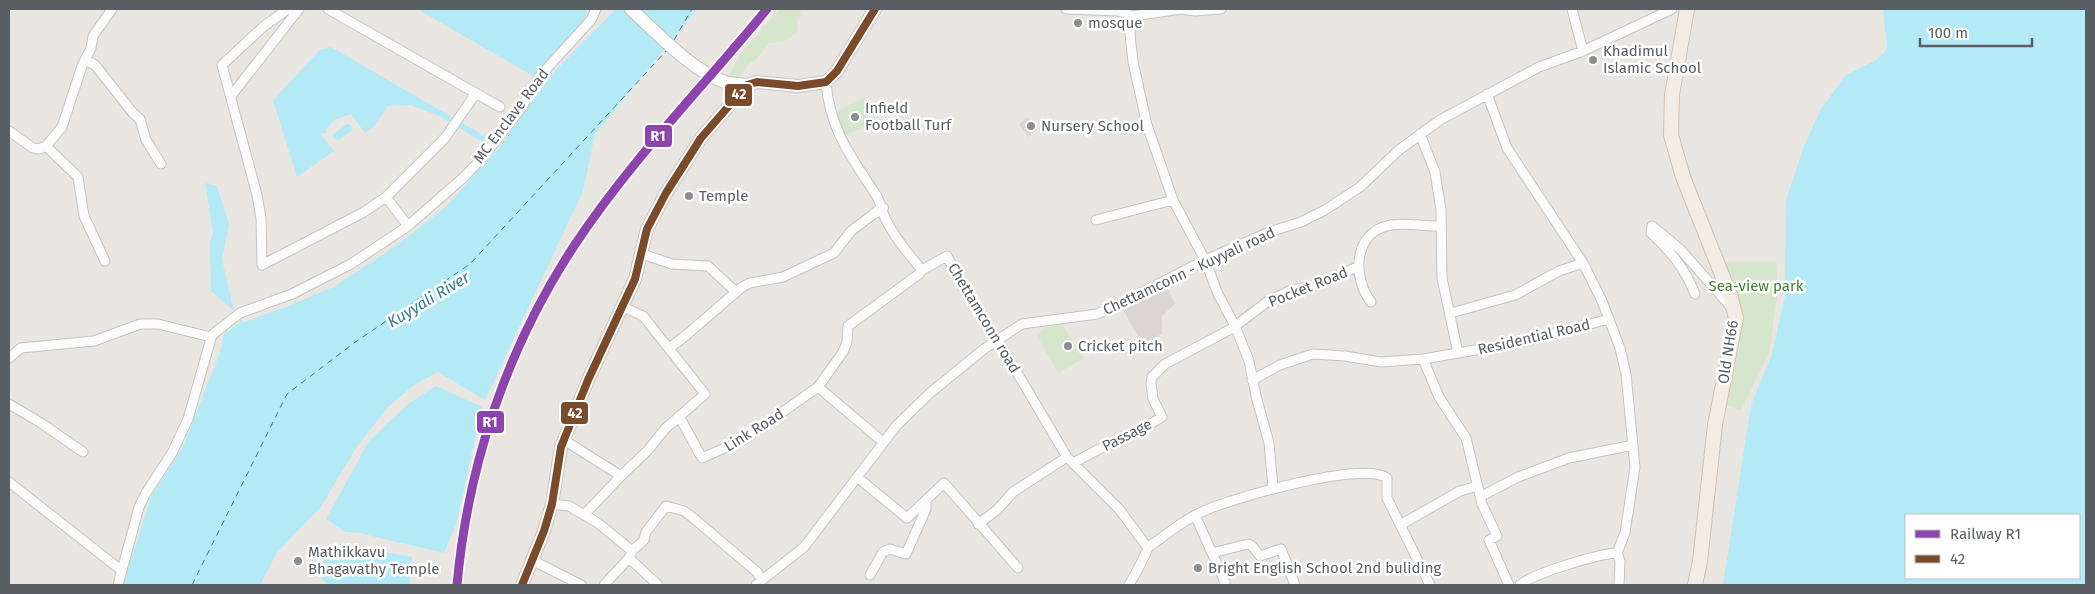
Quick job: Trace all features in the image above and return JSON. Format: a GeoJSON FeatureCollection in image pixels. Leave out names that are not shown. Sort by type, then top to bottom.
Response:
{"type":"FeatureCollection","features":[{"type":"Feature","properties":{"kind":"main road"},"geometry":{"type":"LineString","coordinates":[[631,9],[671,46],[716,78],[726,82],[747,85],[757,82],[798,86],[826,82],[837,70],[875,9]]}},
{"type":"Feature","properties":{"kind":"main road","name":"Old NH66"},"geometry":{"type":"LineString","coordinates":[[1687,9],[1672,95],[1671,135],[1683,178],[1730,295],[1736,318],[1715,425],[1700,561],[1695,585]]}},
{"type":"Feature","properties":{"kind":"main road"},"geometry":{"type":"LineString","coordinates":[[522,585],[552,504],[564,440],[588,380],[635,279],[647,229],[681,168],[701,138],[747,85]]}},
{"type":"Feature","properties":{"kind":"street"},"geometry":{"type":"LineString","coordinates":[[9,131],[33,148],[39,149],[46,146],[62,127],[91,48],[93,36],[112,9]]}},
{"type":"Feature","properties":{"kind":"street"},"geometry":{"type":"LineString","coordinates":[[288,9],[264,26],[226,58],[222,65],[261,218],[262,265],[364,212],[386,197],[445,138],[476,93]]}},
{"type":"Feature","properties":{"kind":"street"},"geometry":{"type":"LineString","coordinates":[[231,96],[299,9]]}},
{"type":"Feature","properties":{"kind":"street"},"geometry":{"type":"LineString","coordinates":[[328,9],[500,107]]}},
{"type":"Feature","properties":{"kind":"street","name":"MC Enclave Road"},"geometry":{"type":"LineString","coordinates":[[211,336],[240,313],[292,294],[351,264],[408,226],[464,177],[483,157],[522,107],[538,77],[591,20],[596,9]]}},
{"type":"Feature","properties":{"kind":"street"},"geometry":{"type":"LineString","coordinates":[[1066,9],[1119,12],[1132,16],[1181,9],[1195,11],[1221,9]]}},
{"type":"Feature","properties":{"kind":"street"},"geometry":{"type":"LineString","coordinates":[[1572,9],[1583,51]]}},
{"type":"Feature","properties":{"kind":"street","name":"Chettamconn - Kuyyali road"},"geometry":{"type":"LineString","coordinates":[[758,584],[804,547],[897,425],[930,393],[997,339],[1022,324],[1065,317],[1081,317],[1114,307],[1206,260],[1269,232],[1301,222],[1325,210],[1360,186],[1420,134],[1487,94],[1548,63],[1583,51],[1672,9]]}},
{"type":"Feature","properties":{"kind":"street"},"geometry":{"type":"LineString","coordinates":[[1132,16],[1131,49],[1150,134],[1173,200],[1206,260],[1218,294],[1235,326],[1249,361],[1252,380],[1269,443],[1273,488]]}},
{"type":"Feature","properties":{"kind":"street"},"geometry":{"type":"LineString","coordinates":[[86,60],[95,65],[133,113],[140,119],[146,140],[162,164]]}},
{"type":"Feature","properties":{"kind":"street","name":"Chettamconn road"},"geometry":{"type":"LineString","coordinates":[[826,82],[832,114],[844,147],[879,211],[922,270],[947,256],[968,296],[997,339],[1070,460],[1119,510],[1148,548]]}},
{"type":"Feature","properties":{"kind":"street"},"geometry":{"type":"LineString","coordinates":[[1487,94],[1506,148],[1583,263],[1620,348],[1626,374],[1636,466],[1625,533],[1617,553],[1620,561],[1619,585]]}},
{"type":"Feature","properties":{"kind":"street","name":"Residential Road"},"geometry":{"type":"LineString","coordinates":[[1420,134],[1434,172],[1441,226],[1442,278],[1458,353]]}},
{"type":"Feature","properties":{"kind":"street"},"geometry":{"type":"LineString","coordinates":[[46,146],[78,177],[84,216],[105,261]]}},
{"type":"Feature","properties":{"kind":"street"},"geometry":{"type":"LineString","coordinates":[[386,197],[408,226]]}},
{"type":"Feature","properties":{"kind":"street"},"geometry":{"type":"LineString","coordinates":[[1096,220],[1173,200]]}},
{"type":"Feature","properties":{"kind":"street"},"geometry":{"type":"LineString","coordinates":[[669,348],[736,292],[750,283],[784,277],[834,253],[851,232],[879,211]]}},
{"type":"Feature","properties":{"kind":"street","name":"Pocket Road"},"geometry":{"type":"LineString","coordinates":[[1371,302],[1367,297],[1357,267],[1362,244],[1369,236],[1389,225],[1441,226]]}},
{"type":"Feature","properties":{"kind":"street"},"geometry":{"type":"LineString","coordinates":[[1695,294],[1687,274],[1674,256],[1651,232],[1652,226],[1680,249],[1734,310]]}},
{"type":"Feature","properties":{"kind":"street"},"geometry":{"type":"LineString","coordinates":[[642,254],[672,264],[708,266],[736,292]]}},
{"type":"Feature","properties":{"kind":"street"},"geometry":{"type":"LineString","coordinates":[[1451,313],[1515,295],[1559,271],[1583,263]]}},
{"type":"Feature","properties":{"kind":"street","name":"Pocket Road"},"geometry":{"type":"LineString","coordinates":[[1235,326],[1267,302],[1289,291],[1316,285],[1357,267]]}},
{"type":"Feature","properties":{"kind":"street","name":"Link Road"},"geometry":{"type":"LineString","coordinates":[[679,416],[702,458],[743,440],[818,387],[843,352],[847,342],[848,326],[922,270]]}},
{"type":"Feature","properties":{"kind":"street"},"geometry":{"type":"LineString","coordinates":[[584,515],[679,416],[705,394],[643,316],[623,307]]}},
{"type":"Feature","properties":{"kind":"street","name":"Residential Road"},"geometry":{"type":"LineString","coordinates":[[1252,380],[1280,365],[1313,354],[1345,356],[1381,362],[1424,360],[1538,338],[1609,319]]}},
{"type":"Feature","properties":{"kind":"street"},"geometry":{"type":"LineString","coordinates":[[9,358],[21,348],[94,341],[140,324],[158,324],[211,336],[188,420],[172,453],[139,507],[118,585]]}},
{"type":"Feature","properties":{"kind":"street","name":"Passage"},"geometry":{"type":"LineString","coordinates":[[1070,460],[1142,429],[1162,417],[1153,399],[1151,383],[1156,372],[1165,364],[1235,326]]}},
{"type":"Feature","properties":{"kind":"street"},"geometry":{"type":"LineString","coordinates":[[1424,360],[1439,397],[1466,438],[1480,497],[1496,536],[1489,540],[1509,585]]}},
{"type":"Feature","properties":{"kind":"street"},"geometry":{"type":"LineString","coordinates":[[818,387],[884,442]]}},
{"type":"Feature","properties":{"kind":"street"},"geometry":{"type":"LineString","coordinates":[[9,404],[83,452]]}},
{"type":"Feature","properties":{"kind":"street"},"geometry":{"type":"LineString","coordinates":[[564,440],[621,476]]}},
{"type":"Feature","properties":{"kind":"street"},"geometry":{"type":"LineString","coordinates":[[1480,497],[1518,478],[1568,458],[1633,447]]}},
{"type":"Feature","properties":{"kind":"street"},"geometry":{"type":"LineString","coordinates":[[978,524],[996,510],[1013,492],[1070,460]]}},
{"type":"Feature","properties":{"kind":"street"},"geometry":{"type":"LineString","coordinates":[[1130,585],[1146,556],[1148,548],[1195,515],[1235,498],[1273,488],[1342,475],[1377,473],[1387,478],[1387,498],[1430,585]]}},
{"type":"Feature","properties":{"kind":"street"},"geometry":{"type":"LineString","coordinates":[[857,477],[907,518],[944,484],[1018,568]]}},
{"type":"Feature","properties":{"kind":"street"},"geometry":{"type":"LineString","coordinates":[[9,482],[122,571]]}},
{"type":"Feature","properties":{"kind":"street"},"geometry":{"type":"LineString","coordinates":[[1400,525],[1460,491],[1478,486]]}},
{"type":"Feature","properties":{"kind":"street"},"geometry":{"type":"LineString","coordinates":[[870,575],[883,552],[890,549],[906,554],[926,509],[926,500]]}},
{"type":"Feature","properties":{"kind":"street"},"geometry":{"type":"LineString","coordinates":[[552,504],[569,506],[598,523],[658,585]]}},
{"type":"Feature","properties":{"kind":"street"},"geometry":{"type":"LineString","coordinates":[[604,585],[644,540],[646,532],[666,506],[684,511],[757,572],[758,584]]}},
{"type":"Feature","properties":{"kind":"street"},"geometry":{"type":"LineString","coordinates":[[1195,515],[1225,582],[1224,585]]}},
{"type":"Feature","properties":{"kind":"street"},"geometry":{"type":"LineString","coordinates":[[1212,553],[1248,544],[1260,556],[1281,549],[1295,585]]}},
{"type":"Feature","properties":{"kind":"street"},"geometry":{"type":"LineString","coordinates":[[1520,585],[1541,575],[1605,554],[1617,553]]}},
{"type":"Feature","properties":{"kind":"street"},"geometry":{"type":"LineString","coordinates":[[532,560],[580,585]]}},
{"type":"Feature","properties":{"kind":"shaded area"},"geometry":{"type":"Polygon","coordinates":[[[1028,117],[1037,130],[1028,137],[1019,124],[1028,117]]]}},
{"type":"Feature","properties":{"kind":"shaded area"},"geometry":{"type":"Polygon","coordinates":[[[1166,285],[1175,304],[1162,316],[1162,334],[1142,344],[1121,306],[1166,285]]]}},
{"type":"Feature","properties":{"kind":"green space"},"geometry":{"type":"Polygon","coordinates":[[[780,9],[799,9],[801,15],[797,23],[798,32],[783,42],[769,43],[757,59],[750,63],[739,77],[730,74],[741,53],[780,9]]]}},
{"type":"Feature","properties":{"kind":"green space","name":"Infield Football Turf"},"geometry":{"type":"Polygon","coordinates":[[[865,98],[876,121],[845,135],[834,113],[865,98]]]}},
{"type":"Feature","properties":{"kind":"green space","name":"Sea-view park"},"geometry":{"type":"Polygon","coordinates":[[[1724,262],[1776,262],[1778,290],[1769,352],[1741,411],[1726,405],[1739,346],[1742,321],[1724,262]]]}},
{"type":"Feature","properties":{"kind":"green space"},"geometry":{"type":"Polygon","coordinates":[[[1062,324],[1084,358],[1058,373],[1037,336],[1043,329],[1062,324]]]}},
{"type":"Feature","properties":{"kind":"water"},"geometry":{"type":"Polygon","coordinates":[[[417,9],[584,9],[587,13],[583,22],[533,76],[417,9]]]}},
{"type":"Feature","properties":{"kind":"water","name":"Kuyyali River"},"geometry":{"type":"Polygon","coordinates":[[[616,9],[697,9],[595,134],[583,191],[485,400],[438,372],[414,385],[387,408],[356,448],[320,508],[278,551],[260,585],[123,585],[151,497],[182,449],[221,350],[224,333],[241,323],[333,287],[390,250],[446,207],[501,145],[553,73],[616,9]]]}},
{"type":"Feature","properties":{"kind":"water"},"geometry":{"type":"Polygon","coordinates":[[[1883,9],[2086,9],[2086,585],[1723,585],[1751,405],[1772,354],[1785,296],[1786,200],[1804,146],[1821,109],[1845,76],[1876,60],[1885,52],[1887,47],[1883,9]]]}},
{"type":"Feature","properties":{"kind":"water"},"geometry":{"type":"Polygon","coordinates":[[[331,47],[488,138],[484,143],[439,116],[411,105],[388,106],[374,126],[365,133],[351,114],[334,120],[325,130],[327,132],[321,135],[334,151],[297,177],[273,100],[320,50],[331,47]]]}},
{"type":"Feature","properties":{"kind":"water"},"geometry":{"type":"Polygon","coordinates":[[[347,124],[351,125],[352,131],[338,140],[333,138],[333,134],[347,124]]]}},
{"type":"Feature","properties":{"kind":"water"},"geometry":{"type":"Polygon","coordinates":[[[205,183],[217,186],[229,224],[222,259],[234,311],[211,291],[210,241],[213,233],[205,183]]]}},
{"type":"Feature","properties":{"kind":"water"},"geometry":{"type":"Polygon","coordinates":[[[436,386],[482,407],[456,525],[444,553],[359,533],[345,532],[326,519],[369,441],[408,404],[436,386]]]}},
{"type":"Feature","properties":{"kind":"water"},"geometry":{"type":"Polygon","coordinates":[[[355,547],[412,557],[410,585],[328,585],[322,579],[322,565],[334,548],[355,547]]]}},
{"type":"Feature","properties":{"kind":"ferry route"},"geometry":{"type":"LineString","coordinates":[[674,40],[692,9]]}},
{"type":"Feature","properties":{"kind":"ferry route"},"geometry":{"type":"LineString","coordinates":[[192,585],[287,394],[354,343],[470,264],[667,50]]}},
{"type":"Feature","properties":{"kind":"rail line","name":"R1"},"geometry":{"type":"LineString","coordinates":[[457,585],[462,540],[471,495],[481,451],[494,408],[510,366],[550,285],[574,246],[619,184],[767,9]]}},
{"type":"Feature","properties":{"kind":"transit line","name":"42"},"geometry":{"type":"LineString","coordinates":[[522,585],[544,531],[552,504],[561,447],[588,380],[635,279],[647,229],[666,193],[701,138],[747,85],[757,82],[798,86],[826,82],[837,71],[875,9]]}},
{"type":"Feature","properties":{"kind":"place","name":"mosque"},"geometry":{"type":"Point","coordinates":[1078,23]}},
{"type":"Feature","properties":{"kind":"place","name":"Khadimul Islamic School"},"geometry":{"type":"Point","coordinates":[1593,60]}},
{"type":"Feature","properties":{"kind":"place","name":"Infield Football Turf"},"geometry":{"type":"Point","coordinates":[855,117]}},
{"type":"Feature","properties":{"kind":"place","name":"Nursery School"},"geometry":{"type":"Point","coordinates":[1031,126]}},
{"type":"Feature","properties":{"kind":"place","name":"Temple"},"geometry":{"type":"Point","coordinates":[689,196]}},
{"type":"Feature","properties":{"kind":"place","name":"Cricket pitch"},"geometry":{"type":"Point","coordinates":[1068,346]}},
{"type":"Feature","properties":{"kind":"place","name":"Mathikkavu Bhagavathy Temple"},"geometry":{"type":"Point","coordinates":[298,561]}},
{"type":"Feature","properties":{"kind":"place","name":"Bright English School 2nd buliding"},"geometry":{"type":"Point","coordinates":[1198,568]}}]}
